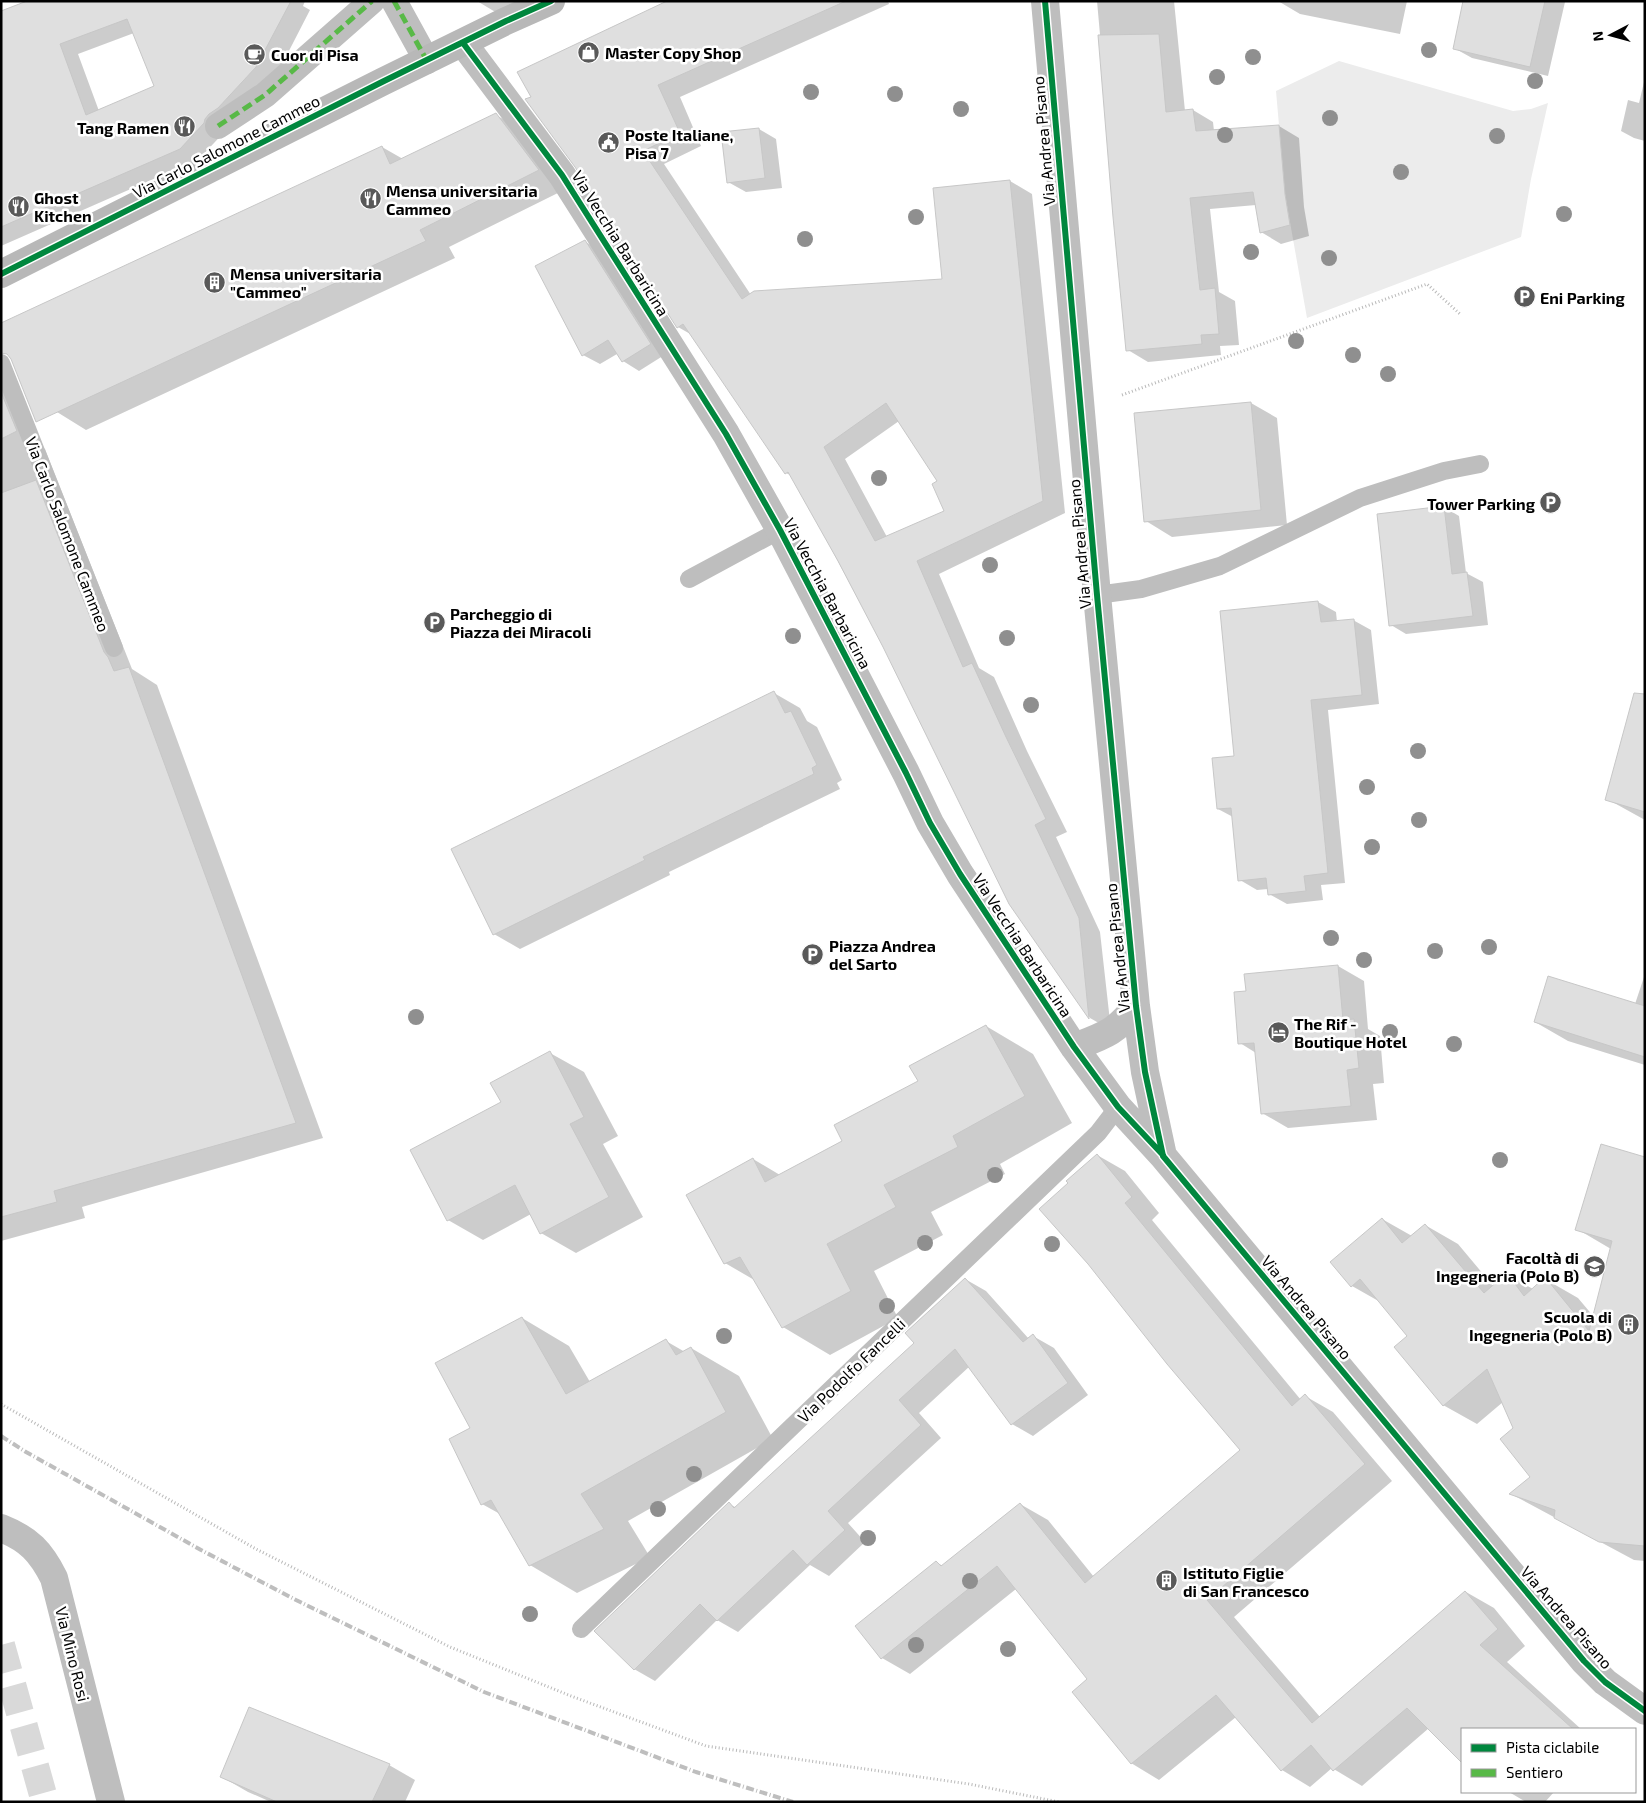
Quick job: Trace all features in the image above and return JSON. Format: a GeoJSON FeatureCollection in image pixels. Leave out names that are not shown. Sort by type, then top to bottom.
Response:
{"type":"FeatureCollection","features":[{"type":"Feature","properties":{"kind":"main road","name":"Via Carlo Salomone Cammeo"},"geometry":{"type":"LineString","coordinates":[[1,274],[506,21],[551,1]]}},
{"type":"Feature","properties":{"kind":"street"},"geometry":{"type":"LineString","coordinates":[[218,126],[265,95],[372,1]]}},
{"type":"Feature","properties":{"kind":"street"},"geometry":{"type":"LineString","coordinates":[[394,1],[427,61]]}},
{"type":"Feature","properties":{"kind":"street","name":"Via Andrea Pisano"},"geometry":{"type":"LineString","coordinates":[[1045,1],[1097,595],[1136,1006],[1145,1072],[1163,1156],[1584,1661],[1605,1682],[1645,1711]]}},
{"type":"Feature","properties":{"kind":"street","name":"Via Vecchia Barbaricina"},"geometry":{"type":"LineString","coordinates":[[463,43],[562,175],[726,434],[780,530],[930,823],[960,874],[1074,1047],[1118,1107],[1163,1156]]}},
{"type":"Feature","properties":{"kind":"street"},"geometry":{"type":"LineString","coordinates":[[1074,1047],[1107,1035],[1125,1021],[1136,1006]]}},
{"type":"Feature","properties":{"kind":"street","name":"Via Mino Rosi"},"geometry":{"type":"LineString","coordinates":[[1,1528],[11,1532],[34,1547],[54,1578],[111,1802]]}},
{"type":"Feature","properties":{"kind":"lane","name":"Via Carlo Salomone Cammeo"},"geometry":{"type":"LineString","coordinates":[[1,363],[114,648]]}},
{"type":"Feature","properties":{"kind":"lane"},"geometry":{"type":"LineString","coordinates":[[1097,595],[1140,589],[1220,566],[1360,498],[1444,471],[1480,464]]}},
{"type":"Feature","properties":{"kind":"lane"},"geometry":{"type":"LineString","coordinates":[[688,579],[780,530]]}},
{"type":"Feature","properties":{"kind":"lane","name":"Via Podolfo Fancelli"},"geometry":{"type":"LineString","coordinates":[[581,1629],[1098,1132],[1118,1107]]}},
{"type":"Feature","properties":{"kind":"path"},"geometry":{"type":"LineString","coordinates":[[1122,395],[1427,284],[1460,314]]}},
{"type":"Feature","properties":{"kind":"path"},"geometry":{"type":"LineString","coordinates":[[1,1404],[265,1554],[450,1647],[571,1696],[706,1746],[968,1784],[1059,1802]]}},
{"type":"Feature","properties":{"kind":"shaded area"},"geometry":{"type":"Polygon","coordinates":[[[1339,61],[1513,111],[1531,109],[1548,103],[1531,179],[1521,237],[1307,318],[1285,194],[1276,91],[1339,61]]]}},
{"type":"Feature","properties":{"kind":"building"},"geometry":{"type":"Polygon","coordinates":[[[27,1],[291,1],[256,67],[218,108],[209,114],[204,123],[180,149],[1,227],[1,11],[27,1]],[[127,19],[60,44],[86,115],[154,86],[127,19]]]}},
{"type":"Feature","properties":{"kind":"building"},"geometry":{"type":"Polygon","coordinates":[[[667,1],[846,1],[658,85],[680,133],[643,151],[742,299],[754,291],[942,279],[933,188],[1010,180],[1043,501],[917,561],[963,667],[972,663],[1046,819],[1035,825],[1079,918],[1089,1019],[1009,904],[883,647],[788,472],[785,474],[683,324],[677,328],[575,167],[525,99],[531,97],[517,72],[667,1]],[[886,403],[824,447],[875,541],[944,511],[932,484],[937,481],[886,403]]]}},
{"type":"Feature","properties":{"kind":"building"},"geometry":{"type":"Polygon","coordinates":[[[1463,1],[1545,1],[1530,67],[1453,49],[1463,1]]]}},
{"type":"Feature","properties":{"kind":"building"},"geometry":{"type":"Polygon","coordinates":[[[1159,34],[1166,112],[1193,109],[1196,131],[1279,125],[1285,194],[1290,225],[1260,233],[1253,192],[1190,198],[1200,290],[1215,288],[1219,334],[1201,335],[1202,344],[1126,351],[1098,35],[1159,34]]]}},
{"type":"Feature","properties":{"kind":"building","name":"Mensa universitaria \"Cammeo\""},"geometry":{"type":"Polygon","coordinates":[[[496,113],[539,170],[420,230],[426,241],[36,422],[11,359],[7,354],[1,353],[1,323],[382,146],[390,164],[496,113]]]}},
{"type":"Feature","properties":{"kind":"building"},"geometry":{"type":"Polygon","coordinates":[[[759,128],[765,178],[727,183],[721,132],[759,128]]]}},
{"type":"Feature","properties":{"kind":"building"},"geometry":{"type":"Polygon","coordinates":[[[585,240],[651,344],[622,362],[608,340],[582,356],[535,266],[585,240]]]}},
{"type":"Feature","properties":{"kind":"building"},"geometry":{"type":"Polygon","coordinates":[[[1,392],[17,431],[1,439],[1,392]]]}},
{"type":"Feature","properties":{"kind":"building"},"geometry":{"type":"Polygon","coordinates":[[[1251,402],[1261,510],[1144,522],[1134,413],[1251,402]]]}},
{"type":"Feature","properties":{"kind":"building"},"geometry":{"type":"Polygon","coordinates":[[[36,480],[104,652],[114,671],[129,667],[296,1123],[54,1191],[57,1202],[1,1217],[1,493],[36,480]]]}},
{"type":"Feature","properties":{"kind":"building"},"geometry":{"type":"Polygon","coordinates":[[[1444,506],[1452,574],[1467,572],[1473,616],[1389,626],[1377,514],[1444,506]]]}},
{"type":"Feature","properties":{"kind":"building"},"geometry":{"type":"Polygon","coordinates":[[[1318,601],[1321,622],[1354,619],[1362,695],[1311,700],[1328,873],[1304,876],[1306,891],[1268,895],[1266,878],[1238,881],[1231,808],[1217,809],[1212,758],[1234,756],[1220,611],[1318,601]]]}},
{"type":"Feature","properties":{"kind":"building"},"geometry":{"type":"Polygon","coordinates":[[[774,691],[785,713],[791,711],[817,765],[812,768],[814,774],[643,857],[645,860],[493,935],[451,849],[774,691]]]}},
{"type":"Feature","properties":{"kind":"building"},"geometry":{"type":"Polygon","coordinates":[[[1634,693],[1645,694],[1645,812],[1605,800],[1634,693]]]}},
{"type":"Feature","properties":{"kind":"building"},"geometry":{"type":"Polygon","coordinates":[[[1338,965],[1343,1020],[1354,1019],[1359,1068],[1347,1070],[1351,1106],[1261,1114],[1254,1043],[1238,1044],[1234,992],[1246,991],[1244,974],[1338,965]]]}},
{"type":"Feature","properties":{"kind":"building"},"geometry":{"type":"Polygon","coordinates":[[[1548,976],[1645,1006],[1645,1057],[1534,1022],[1548,976]]]}},
{"type":"Feature","properties":{"kind":"building"},"geometry":{"type":"Polygon","coordinates":[[[986,1025],[1025,1096],[953,1136],[958,1147],[884,1185],[896,1207],[827,1244],[851,1291],[782,1328],[740,1257],[724,1264],[686,1195],[753,1158],[765,1182],[842,1141],[834,1125],[918,1081],[909,1066],[986,1025]]]}},
{"type":"Feature","properties":{"kind":"building"},"geometry":{"type":"Polygon","coordinates":[[[550,1051],[584,1117],[570,1124],[609,1197],[540,1234],[515,1185],[447,1221],[410,1150],[501,1102],[490,1083],[550,1051]]]}},
{"type":"Feature","properties":{"kind":"building"},"geometry":{"type":"Polygon","coordinates":[[[1601,1144],[1645,1157],[1645,1546],[1599,1542],[1554,1518],[1555,1510],[1509,1494],[1530,1477],[1500,1439],[1513,1428],[1487,1369],[1443,1406],[1394,1347],[1407,1336],[1360,1279],[1351,1287],[1330,1262],[1382,1218],[1402,1243],[1425,1224],[1484,1293],[1507,1273],[1524,1296],[1545,1277],[1589,1331],[1612,1241],[1575,1230],[1601,1144]]]}},
{"type":"Feature","properties":{"kind":"building"},"geometry":{"type":"Polygon","coordinates":[[[1097,1154],[1132,1197],[1125,1203],[1292,1406],[1305,1394],[1365,1464],[1207,1600],[1312,1723],[1465,1591],[1498,1629],[1480,1645],[1572,1728],[1461,1728],[1461,1762],[1407,1708],[1333,1771],[1311,1745],[1281,1771],[1216,1695],[1131,1764],[1072,1692],[1087,1679],[997,1566],[881,1659],[855,1626],[936,1561],[941,1566],[1020,1503],[1085,1583],[1240,1450],[1167,1364],[1088,1264],[1039,1209],[1068,1183],[1066,1181],[1097,1154]]]}},
{"type":"Feature","properties":{"kind":"building"},"geometry":{"type":"Polygon","coordinates":[[[965,1278],[1023,1342],[1033,1334],[1068,1383],[1011,1425],[955,1349],[899,1400],[921,1425],[828,1511],[845,1530],[807,1565],[793,1550],[717,1621],[700,1604],[634,1670],[594,1631],[729,1502],[734,1508],[914,1343],[905,1333],[965,1278]]]}},
{"type":"Feature","properties":{"kind":"building"},"geometry":{"type":"Polygon","coordinates":[[[522,1317],[566,1394],[666,1339],[676,1355],[691,1347],[726,1412],[581,1494],[604,1529],[529,1566],[491,1500],[481,1505],[449,1439],[470,1428],[435,1363],[522,1317]]]}},
{"type":"Feature","properties":{"kind":"building"},"geometry":{"type":"Polygon","coordinates":[[[249,1707],[390,1764],[372,1802],[277,1802],[220,1777],[249,1707]]]}},
{"type":"Feature","properties":{"kind":"tunnel"},"geometry":{"type":"LineString","coordinates":[[1,1645],[45,1802]]}},
{"type":"Feature","properties":{"kind":"railway"},"geometry":{"type":"LineString","coordinates":[[1,1436],[26,1452],[201,1550],[296,1600],[484,1692],[696,1772],[793,1802]]}},
{"type":"Feature","properties":{"kind":"marked path"},"geometry":{"type":"LineString","coordinates":[[218,126],[265,95],[372,1]]}},
{"type":"Feature","properties":{"kind":"marked path"},"geometry":{"type":"LineString","coordinates":[[394,1],[427,61]]}},
{"type":"Feature","properties":{"kind":"cycle path"},"geometry":{"type":"LineString","coordinates":[[1,274],[382,82],[551,1]]}},
{"type":"Feature","properties":{"kind":"cycle path"},"geometry":{"type":"LineString","coordinates":[[1045,1],[1097,595],[1136,1006],[1145,1072],[1163,1156],[1584,1661],[1605,1682],[1645,1711]]}},
{"type":"Feature","properties":{"kind":"cycle path"},"geometry":{"type":"LineString","coordinates":[[463,43],[562,175],[726,434],[780,530],[930,823],[960,874],[1074,1047],[1118,1107],[1163,1155]]}},
{"type":"Feature","properties":{"kind":"place","name":"Master Copy Shop"},"geometry":{"type":"Point","coordinates":[589,52]}},
{"type":"Feature","properties":{"kind":"place","name":"Cuor di Pisa"},"geometry":{"type":"Point","coordinates":[255,54]}},
{"type":"Feature","properties":{"kind":"place","name":"Tang Ramen"},"geometry":{"type":"Point","coordinates":[185,127]}},
{"type":"Feature","properties":{"kind":"place","name":"Poste Italiane, Pisa 7"},"geometry":{"type":"Point","coordinates":[609,143]}},
{"type":"Feature","properties":{"kind":"place","name":"Mensa universitaria Cammeo"},"geometry":{"type":"Point","coordinates":[370,199]}},
{"type":"Feature","properties":{"kind":"place","name":"Ghost Kitchen"},"geometry":{"type":"Point","coordinates":[18,206]}},
{"type":"Feature","properties":{"kind":"place","name":"Mensa universitaria \"Cammeo\""},"geometry":{"type":"Point","coordinates":[214,282]}},
{"type":"Feature","properties":{"kind":"place","name":"Eni Parking"},"geometry":{"type":"Point","coordinates":[1524,297]}},
{"type":"Feature","properties":{"kind":"place","name":"Tower Parking"},"geometry":{"type":"Point","coordinates":[1551,503]}},
{"type":"Feature","properties":{"kind":"place","name":"Parcheggio di Piazza dei Miracoli"},"geometry":{"type":"Point","coordinates":[434,622]}},
{"type":"Feature","properties":{"kind":"place","name":"Piazza Andrea del Sarto"},"geometry":{"type":"Point","coordinates":[813,954]}},
{"type":"Feature","properties":{"kind":"place","name":"The Rif - Boutique Hotel"},"geometry":{"type":"Point","coordinates":[1278,1032]}},
{"type":"Feature","properties":{"kind":"place","name":"Facoltà di Ingegneria (Polo B)"},"geometry":{"type":"Point","coordinates":[1595,1266]}},
{"type":"Feature","properties":{"kind":"place","name":"Scuola di Ingegneria (Polo B)"},"geometry":{"type":"Point","coordinates":[1628,1325]}},
{"type":"Feature","properties":{"kind":"place","name":"Istituto Figlie di San Francesco"},"geometry":{"type":"Point","coordinates":[1167,1581]}}]}
